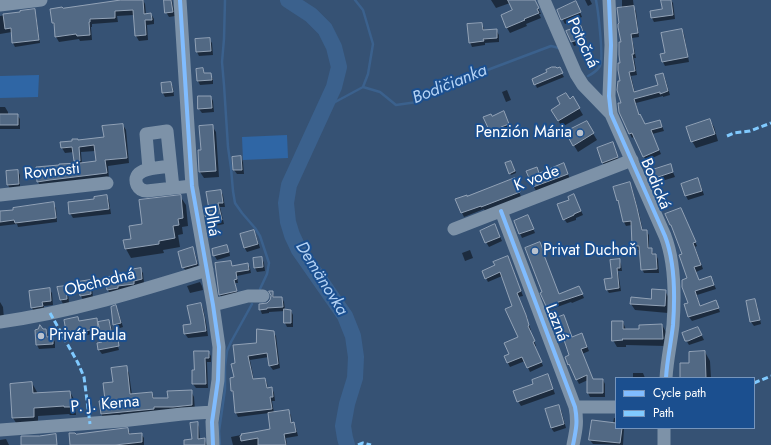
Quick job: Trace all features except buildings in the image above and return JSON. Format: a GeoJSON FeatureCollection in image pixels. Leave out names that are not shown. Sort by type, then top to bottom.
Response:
{"type":"FeatureCollection","features":[{"type":"Feature","properties":{"kind":"street"},"geometry":{"type":"LineString","coordinates":[[7,3],[41,0]]}},
{"type":"Feature","properties":{"kind":"street","name":"Dlhá"},"geometry":{"type":"LineString","coordinates":[[180,0],[192,186],[218,333],[218,380],[211,428],[213,445]]}},
{"type":"Feature","properties":{"kind":"street","name":"Potočná"},"geometry":{"type":"LineString","coordinates":[[544,0],[576,74],[589,91],[611,114]]}},
{"type":"Feature","properties":{"kind":"street","name":"Bodická"},"geometry":{"type":"LineString","coordinates":[[609,0],[611,45],[609,79],[611,114],[669,248],[675,299],[666,377]]}},
{"type":"Feature","properties":{"kind":"street"},"geometry":{"type":"LineString","coordinates":[[589,91],[609,79]]}},
{"type":"Feature","properties":{"kind":"street"},"geometry":{"type":"LineString","coordinates":[[149,169],[146,134],[167,131],[173,188]]}},
{"type":"Feature","properties":{"kind":"street","name":"K vode"},"geometry":{"type":"LineString","coordinates":[[454,229],[632,160]]}},
{"type":"Feature","properties":{"kind":"street"},"geometry":{"type":"LineString","coordinates":[[170,166],[141,171],[137,175],[136,182],[138,187],[147,191],[192,186]]}},
{"type":"Feature","properties":{"kind":"street","name":"Rovnosti"},"geometry":{"type":"LineString","coordinates":[[0,195],[107,183]]}},
{"type":"Feature","properties":{"kind":"street","name":"Lazná"},"geometry":{"type":"LineString","coordinates":[[501,211],[575,407],[577,424],[573,445]]}},
{"type":"Feature","properties":{"kind":"street","name":"Obchodná"},"geometry":{"type":"LineString","coordinates":[[0,322],[22,319],[114,298],[207,270]]}},
{"type":"Feature","properties":{"kind":"street"},"geometry":{"type":"LineString","coordinates":[[214,305],[248,296],[263,296]]}},
{"type":"Feature","properties":{"kind":"street"},"geometry":{"type":"LineString","coordinates":[[575,407],[615,407]]}},
{"type":"Feature","properties":{"kind":"street","name":"P. J. Kerna"},"geometry":{"type":"LineString","coordinates":[[0,430],[90,424],[213,412]]}},
{"type":"Feature","properties":{"kind":"street"},"geometry":{"type":"LineString","coordinates":[[664,429],[664,445]]}},
{"type":"Feature","properties":{"kind":"shaded area"},"geometry":{"type":"Polygon","coordinates":[[[39,75],[38,97],[0,98],[0,76],[39,75]]]}},
{"type":"Feature","properties":{"kind":"shaded area"},"geometry":{"type":"Polygon","coordinates":[[[287,135],[288,158],[243,160],[242,137],[287,135]]]}},
{"type":"Feature","properties":{"kind":"waterway"},"geometry":{"type":"LineString","coordinates":[[225,0],[222,62],[228,147],[233,191],[235,203],[260,236],[269,263],[267,274],[260,289]]}},
{"type":"Feature","properties":{"kind":"waterway","name":"Demänovka"},"geometry":{"type":"LineString","coordinates":[[288,0],[311,15],[325,29],[334,47],[339,67],[334,87],[289,185],[286,203],[288,222],[299,250],[345,316],[353,336],[356,357],[355,378],[347,404],[343,426],[347,445]]}},
{"type":"Feature","properties":{"kind":"waterway"},"geometry":{"type":"LineString","coordinates":[[355,0],[363,10],[373,44],[368,74],[363,87]]}},
{"type":"Feature","properties":{"kind":"waterway","name":"Bodičianka"},"geometry":{"type":"LineString","coordinates":[[588,76],[600,66],[601,62],[600,34],[596,0]]}},
{"type":"Feature","properties":{"kind":"waterway","name":"Bodičianka"},"geometry":{"type":"LineString","coordinates":[[324,108],[363,87],[380,92],[396,105],[417,102],[453,83],[551,46],[559,48]]}},
{"type":"Feature","properties":{"kind":"waterway"},"geometry":{"type":"LineString","coordinates":[[220,445],[219,431],[225,389],[225,366],[227,351],[252,304]]}},
{"type":"Feature","properties":{"kind":"marked path"},"geometry":{"type":"LineString","coordinates":[[727,136],[734,133],[750,131],[771,123]]}},
{"type":"Feature","properties":{"kind":"marked path"},"geometry":{"type":"LineString","coordinates":[[50,313],[78,363],[84,377],[90,424]]}},
{"type":"Feature","properties":{"kind":"marked path"},"geometry":{"type":"LineString","coordinates":[[755,383],[771,376]]}},
{"type":"Feature","properties":{"kind":"marked path"},"geometry":{"type":"LineString","coordinates":[[358,445],[363,443],[371,445]]}},
{"type":"Feature","properties":{"kind":"cycle path"},"geometry":{"type":"LineString","coordinates":[[180,0],[192,186],[219,347],[218,380],[212,422],[213,445]]}},
{"type":"Feature","properties":{"kind":"cycle path"},"geometry":{"type":"LineString","coordinates":[[609,0],[611,45],[609,96],[611,114],[665,236],[671,257],[674,280],[674,314],[666,377]]}},
{"type":"Feature","properties":{"kind":"cycle path"},"geometry":{"type":"LineString","coordinates":[[501,211],[575,407],[576,426],[573,445]]}},
{"type":"Feature","properties":{"kind":"place","name":"Penzión Mária"},"geometry":{"type":"Point","coordinates":[580,133]}},
{"type":"Feature","properties":{"kind":"place","name":"Privat Duchoň"},"geometry":{"type":"Point","coordinates":[535,251]}},
{"type":"Feature","properties":{"kind":"place","name":"Privát Paula"},"geometry":{"type":"Point","coordinates":[41,336]}}]}
